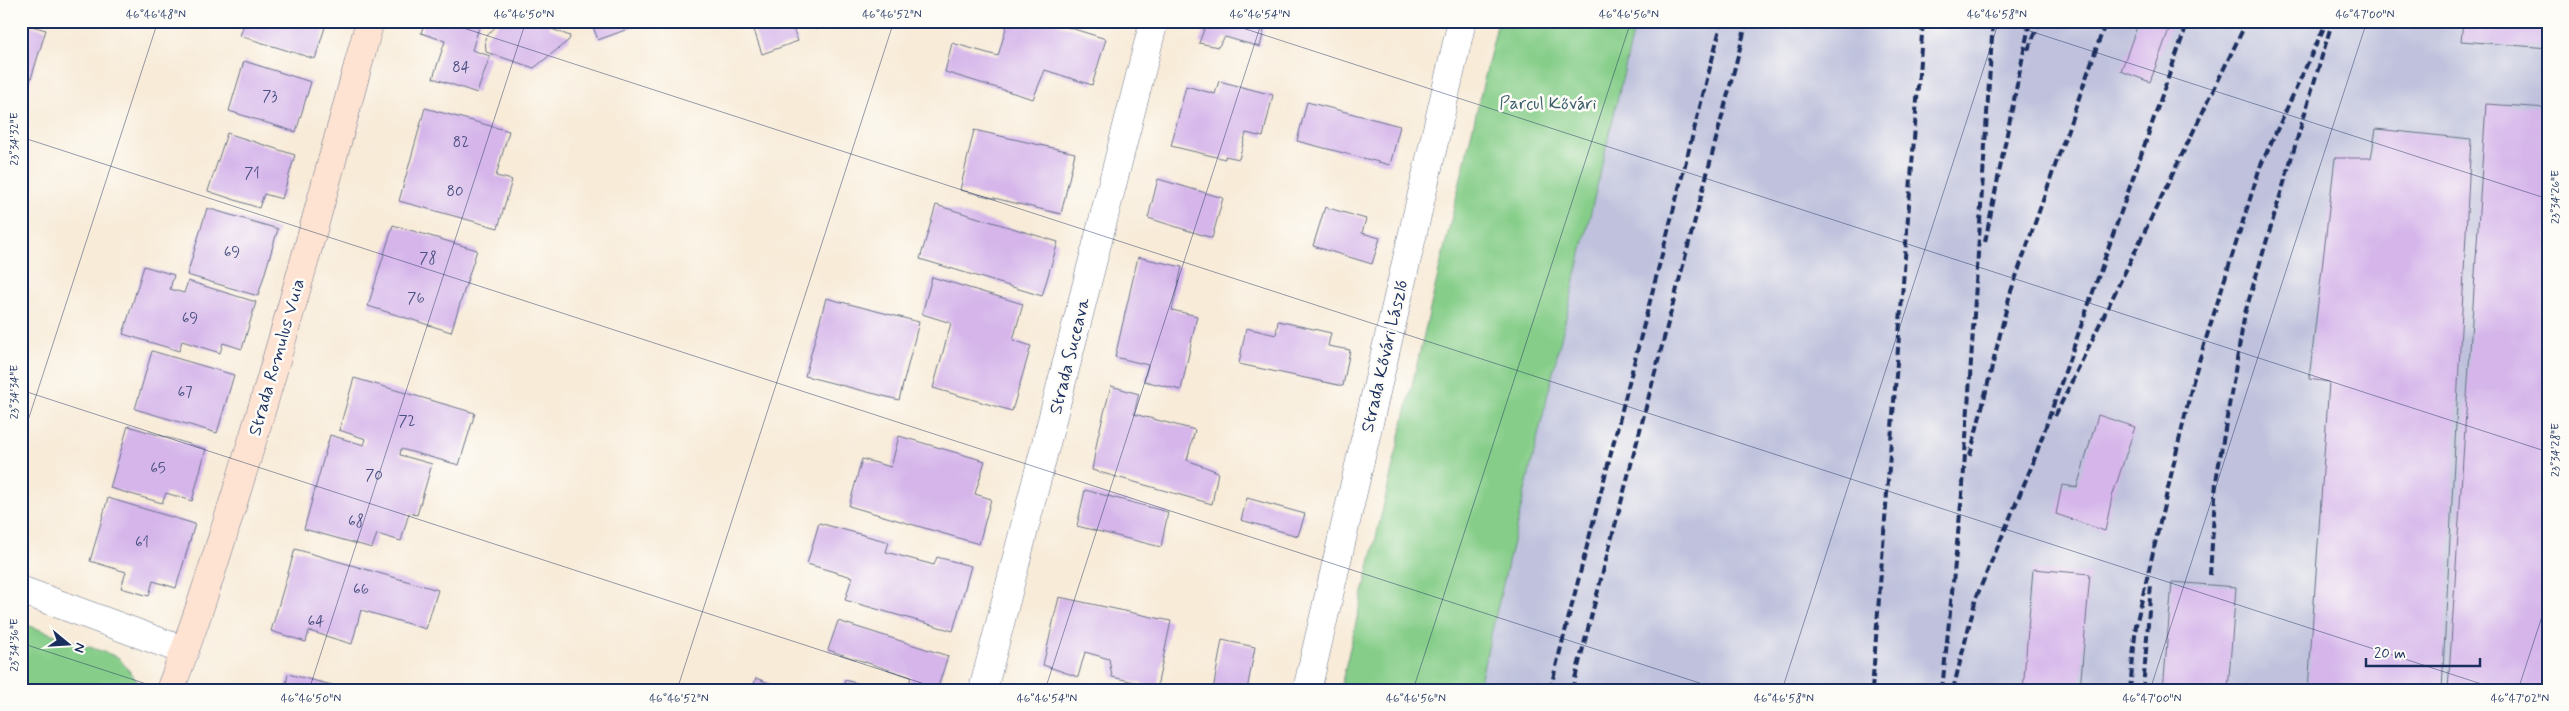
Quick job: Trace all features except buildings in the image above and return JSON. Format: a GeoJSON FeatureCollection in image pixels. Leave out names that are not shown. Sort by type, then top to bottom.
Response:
{"type":"FeatureCollection","features":[{"type":"Feature","properties":{"kind":"street","name":"Strada Romulus Vuia"},"geometry":{"type":"LineString","coordinates":[[170,690],[185,651],[277,359],[370,21]]}},
{"type":"Feature","properties":{"kind":"street","name":"Strada Suceava"},"geometry":{"type":"LineString","coordinates":[[983,690],[1154,21]]}},
{"type":"Feature","properties":{"kind":"street","name":"Strada Kővári László"},"geometry":{"type":"LineString","coordinates":[[1307,690],[1462,21]]}},
{"type":"Feature","properties":{"kind":"street"},"geometry":{"type":"LineString","coordinates":[[21,590],[185,651]]}},
{"type":"Feature","properties":{"kind":"shaded area"},"geometry":{"type":"Polygon","coordinates":[[[1636,21],[2548,21],[2548,690],[1478,690],[1636,21]]]}},
{"type":"Feature","properties":{"kind":"green space","name":"Parcul Kővári"},"geometry":{"type":"Polygon","coordinates":[[[1498,21],[1636,21],[1478,690],[1340,690],[1498,21]]]}},
{"type":"Feature","properties":{"kind":"green space"},"geometry":{"type":"Polygon","coordinates":[[[21,623],[118,657],[138,682],[135,690],[21,690],[21,623]]]}},
{"type":"Feature","properties":{"kind":"railway"},"geometry":{"type":"LineString","coordinates":[[1550,690],[1722,21]]}},
{"type":"Feature","properties":{"kind":"railway"},"geometry":{"type":"LineString","coordinates":[[1572,690],[1747,21]]}},
{"type":"Feature","properties":{"kind":"railway"},"geometry":{"type":"LineString","coordinates":[[1872,690],[1923,21]]}},
{"type":"Feature","properties":{"kind":"railway"},"geometry":{"type":"LineString","coordinates":[[1942,690],[1963,485],[1993,21]]}},
{"type":"Feature","properties":{"kind":"railway"},"geometry":{"type":"LineString","coordinates":[[1985,242],[2030,21]]}},
{"type":"Feature","properties":{"kind":"railway"},"geometry":{"type":"LineString","coordinates":[[2028,50],[2040,21]]}},
{"type":"Feature","properties":{"kind":"railway"},"geometry":{"type":"LineString","coordinates":[[1970,456],[2010,294],[2106,21]]}},
{"type":"Feature","properties":{"kind":"railway"},"geometry":{"type":"LineString","coordinates":[[1953,690],[1976,598],[2033,463],[2188,21]]}},
{"type":"Feature","properties":{"kind":"railway"},"geometry":{"type":"LineString","coordinates":[[2055,416],[2247,21]]}},
{"type":"Feature","properties":{"kind":"railway"},"geometry":{"type":"LineString","coordinates":[[2130,690],[2136,625],[2194,377],[2260,167],[2327,21]]}},
{"type":"Feature","properties":{"kind":"railway"},"geometry":{"type":"LineString","coordinates":[[2210,575],[2216,481],[2245,313],[2331,26]]}},
{"type":"Feature","properties":{"kind":"railway"},"geometry":{"type":"LineString","coordinates":[[2143,690],[2151,584]]}}]}
